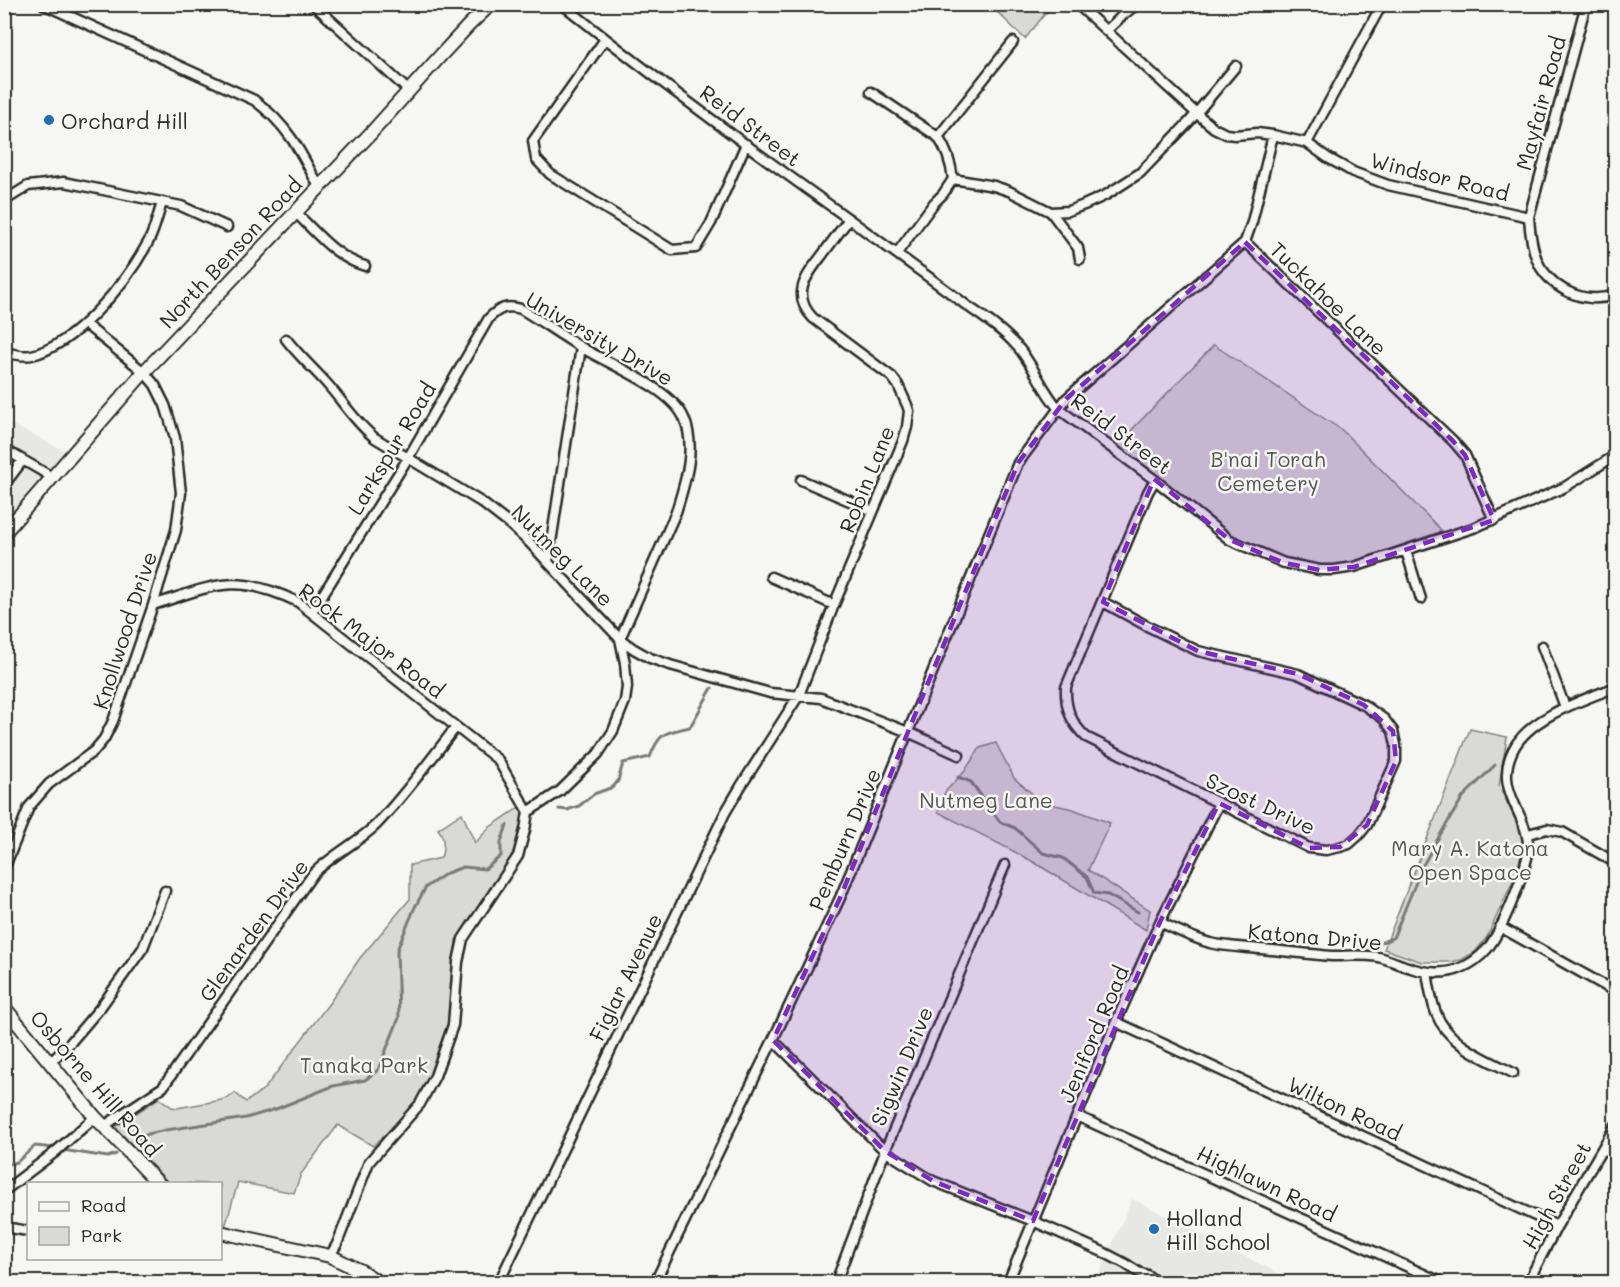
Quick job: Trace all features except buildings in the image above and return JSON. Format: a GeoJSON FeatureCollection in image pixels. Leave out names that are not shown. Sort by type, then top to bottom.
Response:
{"type":"FeatureCollection","features":[{"type":"Feature","properties":{"kind":"main road","name":"North Benson Road"},"geometry":{"type":"LineString","coordinates":[[4,533],[144,372],[491,4]]}},
{"type":"Feature","properties":{"kind":"main road","name":"Osborne Hill Road"},"geometry":{"type":"LineString","coordinates":[[4,1007],[100,1121],[157,1182]]}},
{"type":"Feature","properties":{"kind":"main road"},"geometry":{"type":"LineString","coordinates":[[222,1232],[330,1256],[378,1282]]}},
{"type":"Feature","properties":{"kind":"street"},"geometry":{"type":"LineString","coordinates":[[43,4],[254,100],[268,110],[287,130],[319,187]]}},
{"type":"Feature","properties":{"kind":"street"},"geometry":{"type":"LineString","coordinates":[[313,4],[409,91]]}},
{"type":"Feature","properties":{"kind":"street","name":"Reid Street"},"geometry":{"type":"LineString","coordinates":[[562,4],[605,39],[897,253],[1016,344],[1059,409],[1155,480],[1230,540],[1284,562],[1320,570],[1354,567],[1494,520],[1565,486],[1616,455]]}},
{"type":"Feature","properties":{"kind":"street","name":"Windsor Road"},"geometry":{"type":"LineString","coordinates":[[1077,4],[1196,113],[1214,128],[1226,134],[1257,133],[1307,143],[1353,172],[1389,185],[1529,217]]}},
{"type":"Feature","properties":{"kind":"street"},"geometry":{"type":"LineString","coordinates":[[1106,31],[1137,4]]}},
{"type":"Feature","properties":{"kind":"street"},"geometry":{"type":"LineString","coordinates":[[1307,143],[1382,4]]}},
{"type":"Feature","properties":{"kind":"street","name":"Mayfair Road"},"geometry":{"type":"LineString","coordinates":[[1586,4],[1529,217],[1531,242],[1541,267],[1556,284],[1570,294],[1590,298],[1616,295]]}},
{"type":"Feature","properties":{"kind":"street"},"geometry":{"type":"LineString","coordinates":[[605,39],[533,141],[536,159],[550,174],[672,250],[696,248],[711,223],[746,144]]}},
{"type":"Feature","properties":{"kind":"street"},"geometry":{"type":"LineString","coordinates":[[938,137],[1013,42]]}},
{"type":"Feature","properties":{"kind":"street"},"geometry":{"type":"LineString","coordinates":[[1051,212],[1068,211],[1084,205],[1106,195],[1140,173],[1236,66]]}},
{"type":"Feature","properties":{"kind":"street"},"geometry":{"type":"LineString","coordinates":[[872,92],[938,137],[951,165],[953,179],[897,253]]}},
{"type":"Feature","properties":{"kind":"street"},"geometry":{"type":"LineString","coordinates":[[1245,242],[1273,135]]}},
{"type":"Feature","properties":{"kind":"street"},"geometry":{"type":"LineString","coordinates":[[953,179],[1010,191],[1051,212],[1078,248],[1080,259]]}},
{"type":"Feature","properties":{"kind":"street"},"geometry":{"type":"LineString","coordinates":[[4,201],[28,186],[64,182],[181,206],[227,227]]}},
{"type":"Feature","properties":{"kind":"street"},"geometry":{"type":"LineString","coordinates":[[4,352],[30,356],[55,346],[85,324],[130,273],[148,244],[162,203]]}},
{"type":"Feature","properties":{"kind":"street"},"geometry":{"type":"LineString","coordinates":[[295,212],[340,253],[357,264],[365,266]]}},
{"type":"Feature","properties":{"kind":"street","name":"Robin Lane"},"geometry":{"type":"LineString","coordinates":[[799,695],[903,441],[909,418],[907,405],[892,377],[809,314],[803,300],[802,292],[806,276],[849,219]]}},
{"type":"Feature","properties":{"kind":"street","name":"Tuckahoe Lane"},"geometry":{"type":"LineString","coordinates":[[1059,409],[1066,399],[1245,242],[1454,441],[1465,455],[1494,520]]}},
{"type":"Feature","properties":{"kind":"street","name":"University Drive"},"geometry":{"type":"LineString","coordinates":[[505,307],[521,309],[581,347],[667,396],[678,408],[687,427],[689,454],[687,474],[676,512],[620,639]]}},
{"type":"Feature","properties":{"kind":"street","name":"Larkspur Road"},"geometry":{"type":"LineString","coordinates":[[312,612],[408,458],[489,318],[505,307]]}},
{"type":"Feature","properties":{"kind":"street","name":"Knollwood Drive"},"geometry":{"type":"LineString","coordinates":[[4,869],[29,807],[50,784],[88,756],[104,739],[113,721],[153,605],[176,530],[181,493],[175,438],[165,405],[155,385],[144,372],[85,324]]}},
{"type":"Feature","properties":{"kind":"street","name":"Nutmeg Lane"},"geometry":{"type":"LineString","coordinates":[[286,339],[330,386],[364,429],[490,509],[508,523],[620,639],[634,650],[670,665],[770,693],[820,698],[908,732],[959,755]]}},
{"type":"Feature","properties":{"kind":"street"},"geometry":{"type":"LineString","coordinates":[[548,562],[581,347]]}},
{"type":"Feature","properties":{"kind":"street","name":"Pemburn Drive"},"geometry":{"type":"LineString","coordinates":[[655,1282],[840,898],[1018,463],[1059,409]]}},
{"type":"Feature","properties":{"kind":"street"},"geometry":{"type":"LineString","coordinates":[[4,449],[52,477]]}},
{"type":"Feature","properties":{"kind":"street"},"geometry":{"type":"LineString","coordinates":[[4,485],[23,460]]}},
{"type":"Feature","properties":{"kind":"street"},"geometry":{"type":"LineString","coordinates":[[801,480],[873,510]]}},
{"type":"Feature","properties":{"kind":"street","name":"Szost Drive"},"geometry":{"type":"LineString","coordinates":[[1103,602],[1198,651],[1298,674],[1364,705],[1384,719],[1393,731],[1396,761],[1367,825],[1359,836],[1340,848],[1326,850],[1309,848],[1086,737],[1070,716],[1065,701],[1066,687],[1155,480]]}},
{"type":"Feature","properties":{"kind":"street"},"geometry":{"type":"LineString","coordinates":[[1406,551],[1421,599]]}},
{"type":"Feature","properties":{"kind":"street"},"geometry":{"type":"LineString","coordinates":[[771,577],[834,605]]}},
{"type":"Feature","properties":{"kind":"street","name":"Rock Major Road"},"geometry":{"type":"LineString","coordinates":[[153,605],[214,585],[237,583],[270,590],[298,602],[498,760],[528,812]]}},
{"type":"Feature","properties":{"kind":"street"},"geometry":{"type":"LineString","coordinates":[[330,1256],[338,1244],[369,1162],[420,1104],[435,1076],[453,1025],[458,962],[463,939],[518,856],[528,812],[560,791],[598,754],[613,730],[625,701],[627,687],[626,663],[620,639]]}},
{"type":"Feature","properties":{"kind":"street"},"geometry":{"type":"LineString","coordinates":[[1542,646],[1565,707]]}},
{"type":"Feature","properties":{"kind":"street","name":"Katona Drive"},"geometry":{"type":"LineString","coordinates":[[1160,922],[1212,943],[1333,956],[1377,957],[1427,972],[1461,968],[1472,962],[1493,941],[1528,857],[1528,834],[1507,787],[1510,757],[1520,739],[1529,730],[1565,707],[1616,687]]}},
{"type":"Feature","properties":{"kind":"street","name":"Figlar Avenue"},"geometry":{"type":"LineString","coordinates":[[499,1282],[724,813],[799,695]]}},
{"type":"Feature","properties":{"kind":"street","name":"Glenarden Drive"},"geometry":{"type":"LineString","coordinates":[[4,1191],[61,1147],[100,1121],[163,1087],[313,874],[374,826],[414,782],[456,727]]}},
{"type":"Feature","properties":{"kind":"street","name":"Jeniford Road"},"geometry":{"type":"LineString","coordinates":[[1008,1282],[1160,922],[1219,803]]}},
{"type":"Feature","properties":{"kind":"street"},"geometry":{"type":"LineString","coordinates":[[1528,834],[1547,829],[1562,832],[1616,863]]}},
{"type":"Feature","properties":{"kind":"street","name":"Sigwin Drive"},"geometry":{"type":"LineString","coordinates":[[836,1282],[885,1151],[1005,864]]}},
{"type":"Feature","properties":{"kind":"street"},"geometry":{"type":"LineString","coordinates":[[50,1063],[100,1008],[143,948],[165,891]]}},
{"type":"Feature","properties":{"kind":"street"},"geometry":{"type":"LineString","coordinates":[[1500,927],[1616,992]]}},
{"type":"Feature","properties":{"kind":"street"},"geometry":{"type":"LineString","coordinates":[[1427,972],[1437,1014],[1446,1031],[1468,1048],[1513,1073]]}},
{"type":"Feature","properties":{"kind":"street","name":"Wilton Road"},"geometry":{"type":"LineString","coordinates":[[1116,1022],[1557,1227]]}},
{"type":"Feature","properties":{"kind":"street"},"geometry":{"type":"LineString","coordinates":[[773,1040],[885,1151],[933,1181],[1033,1221],[1114,1257],[1156,1282]]}},
{"type":"Feature","properties":{"kind":"street","name":"Highlawn Road"},"geometry":{"type":"LineString","coordinates":[[1077,1116],[1441,1282]]}},
{"type":"Feature","properties":{"kind":"street","name":"High Street"},"geometry":{"type":"LineString","coordinates":[[1528,1282],[1616,1125]]}},
{"type":"Feature","properties":{"kind":"street"},"geometry":{"type":"LineString","coordinates":[[1602,1149],[1616,1155]]}},
{"type":"Feature","properties":{"kind":"street"},"geometry":{"type":"LineString","coordinates":[[4,1227],[27,1231]]}},
{"type":"Feature","properties":{"kind":"street"},"geometry":{"type":"LineString","coordinates":[[1138,1272],[1144,1282]]}},
{"type":"Feature","properties":{"kind":"highlighted area"},"geometry":{"type":"Polygon","coordinates":[[[1245,242],[1453,441],[1465,455],[1494,520],[1354,567],[1320,570],[1284,563],[1230,540],[1154,479],[1103,602],[1198,651],[1298,674],[1364,705],[1393,731],[1396,761],[1367,825],[1340,847],[1309,848],[1219,803],[1160,922],[1033,1221],[933,1181],[885,1151],[773,1040],[840,898],[1018,463],[1066,399],[1245,242]]]}},
{"type":"Feature","properties":{"kind":"shaded area"},"geometry":{"type":"Polygon","coordinates":[[[5,421],[65,451],[5,518],[5,421]]]}},
{"type":"Feature","properties":{"kind":"shaded area","name":"Holland Hill School"},"geometry":{"type":"Polygon","coordinates":[[[1132,1199],[1295,1282],[1096,1282],[1132,1199]]]}},
{"type":"Feature","properties":{"kind":"green space"},"geometry":{"type":"Polygon","coordinates":[[[990,5],[1052,5],[1025,39],[990,5]]]}},
{"type":"Feature","properties":{"kind":"green space","name":"B'nai Torah Cemetery"},"geometry":{"type":"Polygon","coordinates":[[[1214,345],[1343,431],[1442,531],[1342,566],[1311,566],[1265,551],[1232,535],[1117,445],[1214,345]]]}},
{"type":"Feature","properties":{"kind":"green space","name":"Mary A. Katona Open Space"},"geometry":{"type":"Polygon","coordinates":[[[1470,729],[1507,737],[1499,787],[1518,824],[1522,851],[1516,874],[1487,937],[1475,952],[1461,960],[1422,962],[1384,949],[1470,729]]]}},
{"type":"Feature","properties":{"kind":"green space","name":"Nutmeg Lane"},"geometry":{"type":"Polygon","coordinates":[[[996,743],[1014,778],[1042,802],[1073,809],[1110,823],[1088,870],[1150,910],[1146,930],[1030,860],[938,812],[945,792],[964,772],[980,748],[996,743]]]}},
{"type":"Feature","properties":{"kind":"green space","name":"Tanaka Park"},"geometry":{"type":"Polygon","coordinates":[[[523,805],[527,815],[516,852],[467,928],[456,940],[450,1027],[432,1073],[416,1105],[373,1146],[338,1125],[301,1174],[294,1193],[238,1182],[226,1224],[222,1223],[222,1182],[168,1182],[115,1127],[159,1098],[177,1108],[217,1101],[235,1093],[246,1102],[265,1088],[360,958],[410,899],[410,865],[441,858],[443,843],[438,829],[462,813],[475,843],[490,827],[523,805]]]}},
{"type":"Feature","properties":{"kind":"waterway"},"geometry":{"type":"LineString","coordinates":[[559,809],[567,810],[579,806],[594,794],[613,787],[618,781],[623,763],[650,757],[657,742],[664,734],[690,727],[712,688]]}},
{"type":"Feature","properties":{"kind":"waterway"},"geometry":{"type":"LineString","coordinates":[[1382,942],[1393,938],[1423,865],[1463,797],[1495,765]]}},
{"type":"Feature","properties":{"kind":"waterway"},"geometry":{"type":"LineString","coordinates":[[958,777],[971,782],[1000,822],[1015,828],[1043,853],[1063,858],[1087,877],[1094,893],[1108,895],[1138,912]]}},
{"type":"Feature","properties":{"kind":"waterway"},"geometry":{"type":"LineString","coordinates":[[135,1140],[166,1130],[246,1118],[276,1109],[333,1086],[365,1080],[378,1070],[399,1018],[397,950],[415,907],[426,887],[447,873],[463,867],[485,869],[501,856],[501,842],[507,825]]}},
{"type":"Feature","properties":{"kind":"waterway"},"geometry":{"type":"LineString","coordinates":[[4,1165],[17,1162],[35,1146],[55,1148]]}},
{"type":"Feature","properties":{"kind":"waterway"},"geometry":{"type":"LineString","coordinates":[[62,1150],[108,1157],[116,1154]]}},
{"type":"Feature","properties":{"kind":"place","name":"Orchard Hill"},"geometry":{"type":"Point","coordinates":[49,120]}},
{"type":"Feature","properties":{"kind":"place","name":"Holland Hill School"},"geometry":{"type":"Point","coordinates":[1154,1229]}}]}
